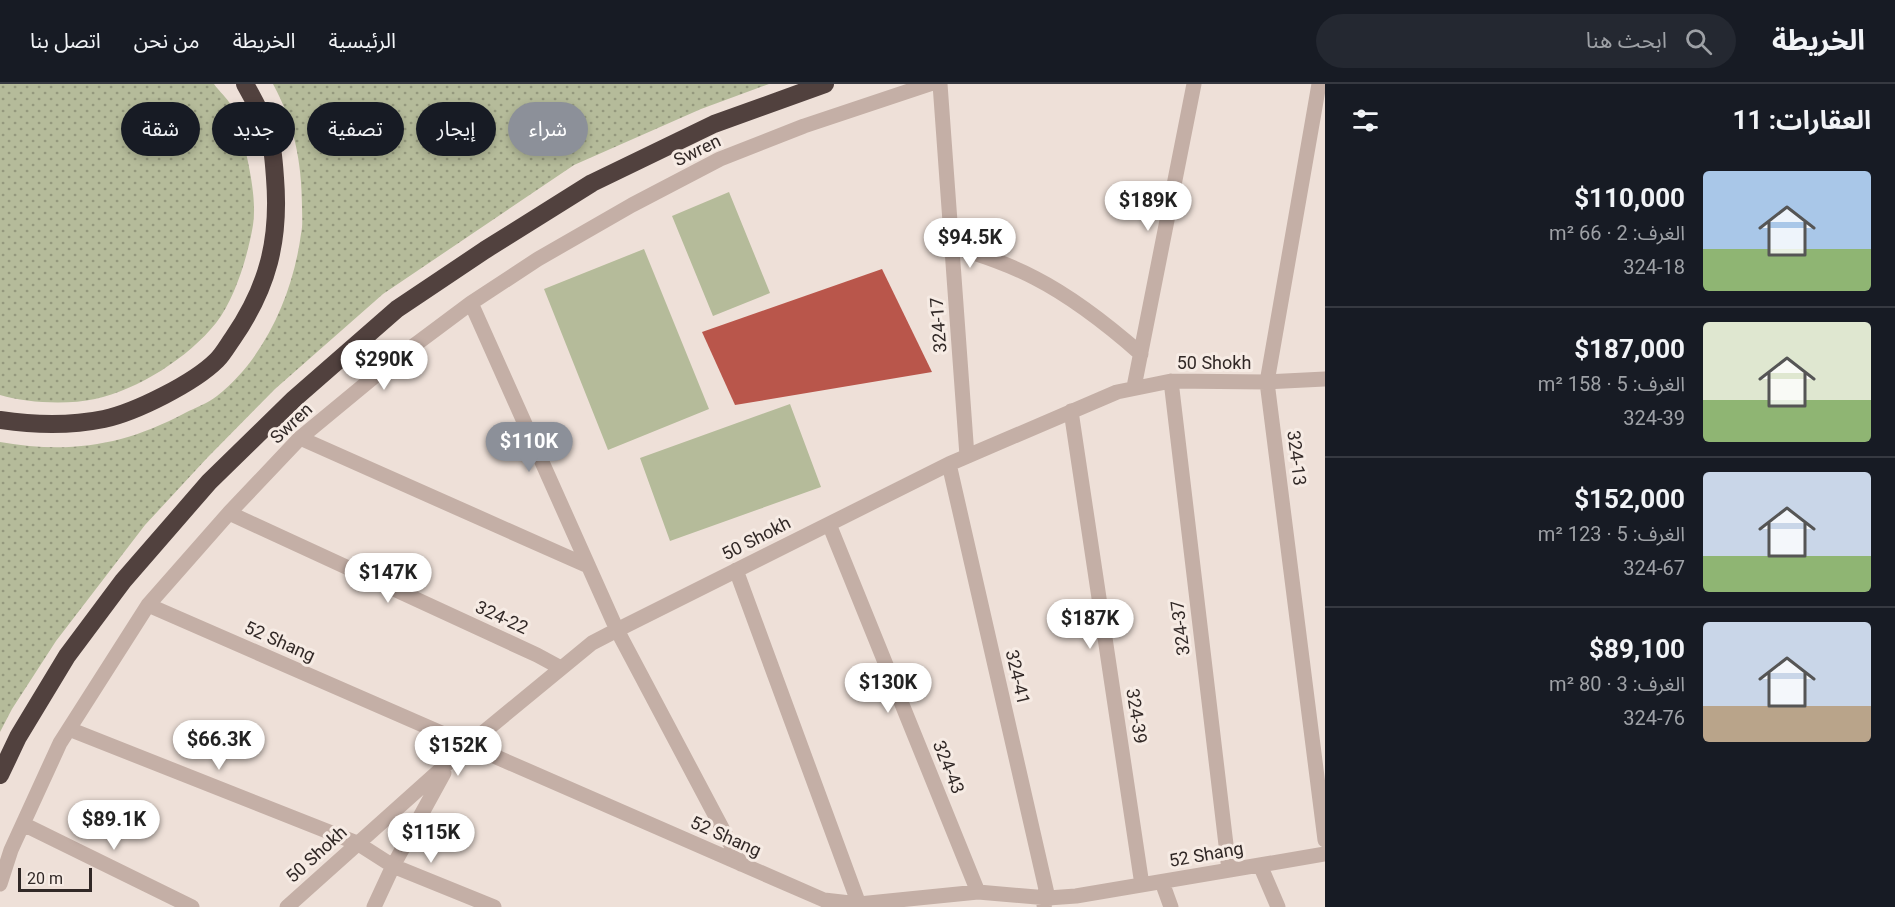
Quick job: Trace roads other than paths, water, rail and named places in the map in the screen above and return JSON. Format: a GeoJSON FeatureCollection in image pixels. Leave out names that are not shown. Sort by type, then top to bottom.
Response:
{"type":"FeatureCollection","features":[{"type":"Feature","properties":{"kind":"highway"},"geometry":{"type":"LineString","coordinates":[[0,420],[51,425],[105,418],[171,392],[218,360],[245,320],[262,284],[271,258],[276,222],[275,167],[269,135],[257,105],[245,84]]}},
{"type":"Feature","properties":{"kind":"highway"},"geometry":{"type":"LineString","coordinates":[[0,775],[18,737],[67,656],[123,581],[209,482],[294,399],[397,309],[592,183],[714,124],[825,84]]}},
{"type":"Feature","properties":{"kind":"street","name":"Swren"},"geometry":{"type":"LineString","coordinates":[[0,884],[22,824],[60,743],[148,605],[229,513],[300,438],[392,362],[471,303],[538,259],[632,205],[720,159],[804,126],[930,84]]}},
{"type":"Feature","properties":{"kind":"street","name":"324-17"},"geometry":{"type":"LineString","coordinates":[[940,84],[967,456]]}},
{"type":"Feature","properties":{"kind":"street"},"geometry":{"type":"LineString","coordinates":[[1134,387],[1194,84]]}},
{"type":"Feature","properties":{"kind":"street","name":"324-13"},"geometry":{"type":"LineString","coordinates":[[1319,84],[1267,382],[1325,840]]}},
{"type":"Feature","properties":{"kind":"street"},"geometry":{"type":"LineString","coordinates":[[952,246],[994,259],[1034,277],[1072,299],[1108,325],[1141,354]]}},
{"type":"Feature","properties":{"kind":"street"},"geometry":{"type":"LineString","coordinates":[[471,303],[617,630],[741,864]]}},
{"type":"Feature","properties":{"kind":"street","name":"50 Shokh"},"geometry":{"type":"LineString","coordinates":[[287,907],[468,745],[592,643],[617,630],[949,464],[1117,392],[1171,381],[1267,382],[1325,379]]}},
{"type":"Feature","properties":{"kind":"street","name":"324-37"},"geometry":{"type":"LineString","coordinates":[[1171,381],[1229,870]]}},
{"type":"Feature","properties":{"kind":"street","name":"324-39"},"geometry":{"type":"LineString","coordinates":[[1071,411],[1142,885]]}},
{"type":"Feature","properties":{"kind":"street"},"geometry":{"type":"LineString","coordinates":[[300,438],[588,566]]}},
{"type":"Feature","properties":{"kind":"street","name":"324-41"},"geometry":{"type":"LineString","coordinates":[[949,464],[1046,903]]}},
{"type":"Feature","properties":{"kind":"street","name":"324-22"},"geometry":{"type":"LineString","coordinates":[[229,513],[561,668]]}},
{"type":"Feature","properties":{"kind":"street","name":"324-43"},"geometry":{"type":"LineString","coordinates":[[829,524],[978,892]]}},
{"type":"Feature","properties":{"kind":"street"},"geometry":{"type":"LineString","coordinates":[[736,570],[859,906]]}},
{"type":"Feature","properties":{"kind":"street","name":"52 Shang"},"geometry":{"type":"LineString","coordinates":[[148,605],[824,900],[859,906],[978,892],[1046,903],[1078,902],[1142,885],[1325,854]]}},
{"type":"Feature","properties":{"kind":"street"},"geometry":{"type":"LineString","coordinates":[[69,729],[357,843],[393,866],[494,907]]}},
{"type":"Feature","properties":{"kind":"street"},"geometry":{"type":"LineString","coordinates":[[374,907],[393,866],[449,762]]}},
{"type":"Feature","properties":{"kind":"street"},"geometry":{"type":"LineString","coordinates":[[22,824],[192,907]]}},
{"type":"Feature","properties":{"kind":"street"},"geometry":{"type":"LineString","coordinates":[[1260,865],[1278,907]]}},
{"type":"Feature","properties":{"kind":"street"},"geometry":{"type":"LineString","coordinates":[[1162,882],[1171,907]]}}]}
